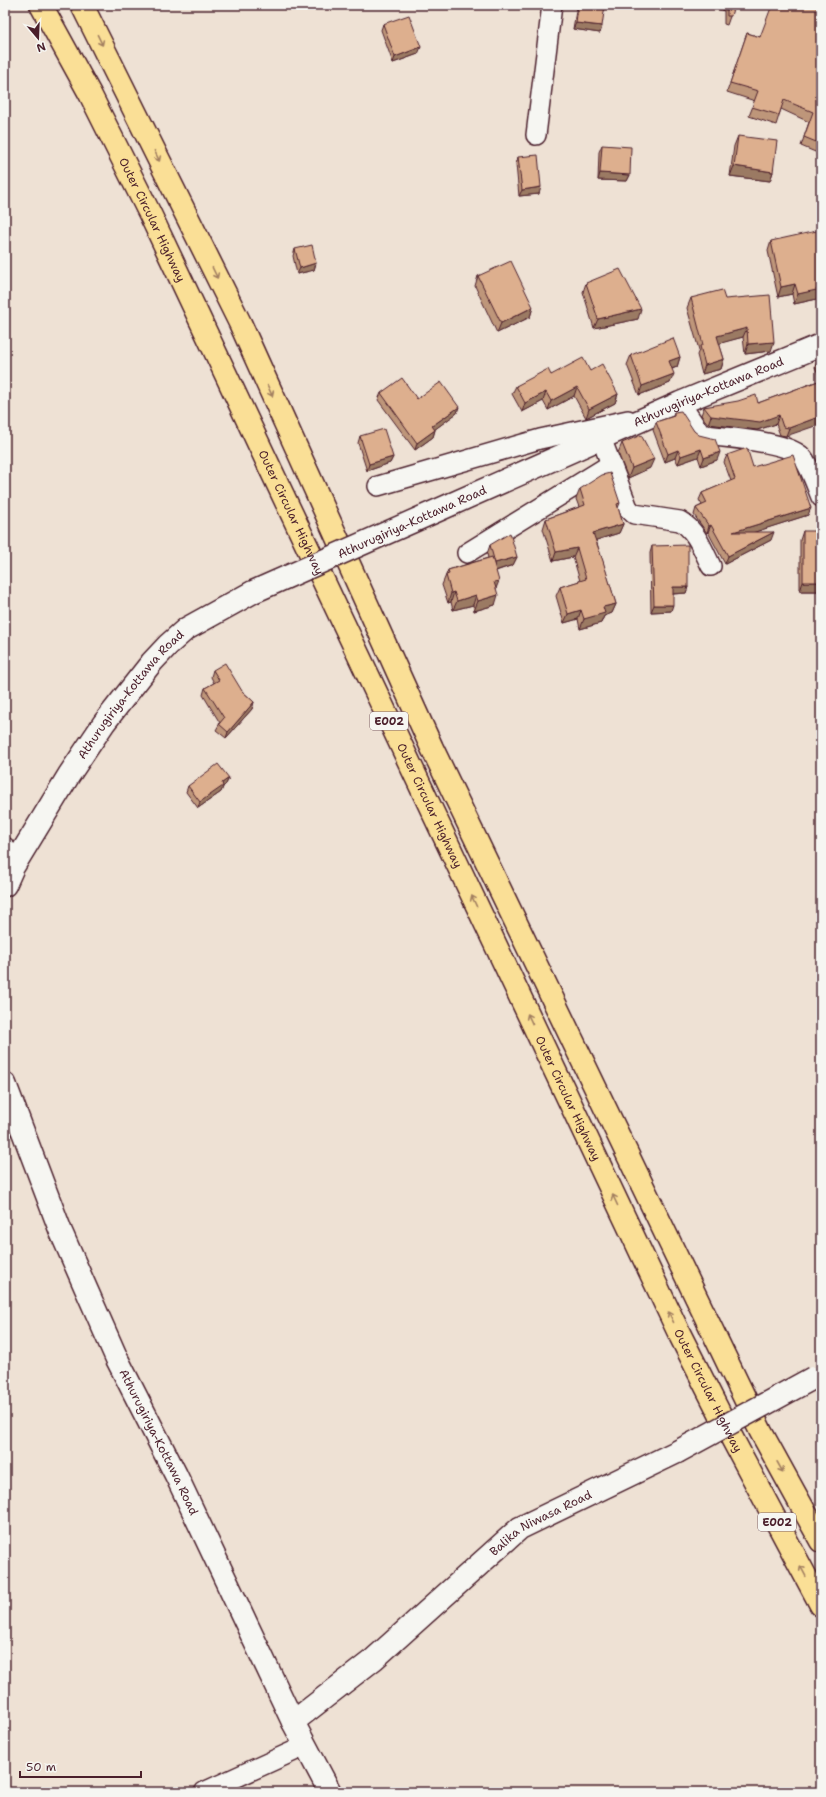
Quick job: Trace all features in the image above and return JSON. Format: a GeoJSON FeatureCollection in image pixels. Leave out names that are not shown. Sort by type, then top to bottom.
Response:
{"type":"FeatureCollection","features":[{"type":"Feature","properties":{"kind":"highway","name":"Outer Circular Highway"},"geometry":{"type":"LineString","coordinates":[[41,5],[90,94],[153,221],[679,1333],[732,1440],[821,1606]]}},
{"type":"Feature","properties":{"kind":"highway","name":"E002"},"geometry":{"type":"LineString","coordinates":[[82,5],[240,323],[432,748],[762,1432],[821,1541]]}},
{"type":"Feature","properties":{"kind":"main road","name":"Athurugiriya-Kottawa Road"},"geometry":{"type":"LineString","coordinates":[[8,866],[104,723],[152,662],[186,629],[253,592],[649,416],[821,345]]}},
{"type":"Feature","properties":{"kind":"main road","name":"Athurugiriya-Kottawa Road"},"geometry":{"type":"LineString","coordinates":[[5,1084],[61,1232],[116,1359],[176,1475],[293,1722],[330,1792]]}},
{"type":"Feature","properties":{"kind":"main road","name":"Balika Niwasa Road"},"geometry":{"type":"LineString","coordinates":[[293,1722],[374,1659],[520,1528],[677,1452],[817,1376]]}},
{"type":"Feature","properties":{"kind":"street"},"geometry":{"type":"LineString","coordinates":[[536,135],[552,5]]}},
{"type":"Feature","properties":{"kind":"street"},"geometry":{"type":"LineString","coordinates":[[680,403],[700,433],[781,445],[795,450],[803,458],[821,497]]}},
{"type":"Feature","properties":{"kind":"street"},"geometry":{"type":"LineString","coordinates":[[378,486],[540,439],[649,416]]}},
{"type":"Feature","properties":{"kind":"street"},"geometry":{"type":"LineString","coordinates":[[602,438],[625,502],[634,514],[680,521],[686,525],[694,534],[711,566]]}},
{"type":"Feature","properties":{"kind":"street"},"geometry":{"type":"LineString","coordinates":[[467,553],[611,464]]}},
{"type":"Feature","properties":{"kind":"street"},"geometry":{"type":"LineString","coordinates":[[204,1792],[305,1746]]}},
{"type":"Feature","properties":{"kind":"building"},"geometry":{"type":"Polygon","coordinates":[[[578,5],[605,5],[602,26],[576,23],[578,5]]]}},
{"type":"Feature","properties":{"kind":"building"},"geometry":{"type":"Polygon","coordinates":[[[727,5],[734,5],[731,16],[727,16],[727,5]]]}},
{"type":"Feature","properties":{"kind":"building"},"geometry":{"type":"Polygon","coordinates":[[[772,5],[811,5],[821,9],[821,144],[804,137],[813,112],[784,100],[779,115],[752,107],[758,91],[730,83],[747,33],[760,37],[772,5]]]}},
{"type":"Feature","properties":{"kind":"building"},"geometry":{"type":"Polygon","coordinates":[[[409,15],[421,47],[395,57],[383,24],[409,15]]]}},
{"type":"Feature","properties":{"kind":"building"},"geometry":{"type":"Polygon","coordinates":[[[738,136],[777,141],[773,172],[734,166],[738,136]]]}},
{"type":"Feature","properties":{"kind":"building"},"geometry":{"type":"Polygon","coordinates":[[[602,145],[631,147],[630,175],[600,173],[602,145]]]}},
{"type":"Feature","properties":{"kind":"building"},"geometry":{"type":"Polygon","coordinates":[[[538,155],[541,187],[522,190],[518,157],[538,155]]]}},
{"type":"Feature","properties":{"kind":"building"},"geometry":{"type":"Polygon","coordinates":[[[821,230],[821,289],[798,294],[795,284],[781,287],[771,241],[821,230]]]}},
{"type":"Feature","properties":{"kind":"building"},"geometry":{"type":"Polygon","coordinates":[[[312,245],[316,263],[300,268],[295,249],[312,245]]]}},
{"type":"Feature","properties":{"kind":"building"},"geometry":{"type":"Polygon","coordinates":[[[511,261],[533,307],[501,323],[478,276],[511,261]]]}},
{"type":"Feature","properties":{"kind":"building"},"geometry":{"type":"Polygon","coordinates":[[[620,269],[641,309],[598,319],[586,283],[620,269]]]}},
{"type":"Feature","properties":{"kind":"building"},"geometry":{"type":"Polygon","coordinates":[[[722,290],[725,299],[770,295],[774,342],[748,344],[747,328],[717,336],[724,359],[705,365],[700,346],[703,345],[691,298],[722,290]]]}},
{"type":"Feature","properties":{"kind":"building"},"geometry":{"type":"Polygon","coordinates":[[[673,338],[680,357],[669,361],[674,374],[642,386],[631,355],[673,338]]]}},
{"type":"Feature","properties":{"kind":"building"},"geometry":{"type":"Polygon","coordinates":[[[821,357],[821,364],[818,359],[821,357]]]}},
{"type":"Feature","properties":{"kind":"building"},"geometry":{"type":"Polygon","coordinates":[[[583,358],[590,371],[602,364],[618,394],[589,409],[577,387],[551,401],[546,392],[525,403],[516,386],[548,369],[551,375],[583,358]]]}},
{"type":"Feature","properties":{"kind":"building"},"geometry":{"type":"Polygon","coordinates":[[[402,378],[417,399],[441,382],[459,407],[432,426],[435,430],[417,443],[381,393],[402,378]]]}},
{"type":"Feature","properties":{"kind":"building"},"geometry":{"type":"Polygon","coordinates":[[[821,380],[821,416],[789,428],[783,427],[779,415],[760,422],[711,416],[704,407],[738,401],[756,395],[758,403],[821,380]]]}},
{"type":"Feature","properties":{"kind":"building"},"geometry":{"type":"Polygon","coordinates":[[[681,411],[694,431],[699,435],[715,439],[720,452],[704,458],[701,449],[681,456],[678,450],[668,454],[656,422],[674,416],[674,412],[681,411]]]}},
{"type":"Feature","properties":{"kind":"building"},"geometry":{"type":"Polygon","coordinates":[[[384,429],[393,457],[369,464],[360,436],[384,429]]]}},
{"type":"Feature","properties":{"kind":"building"},"geometry":{"type":"Polygon","coordinates":[[[641,435],[654,459],[632,468],[622,443],[641,435]]]}},
{"type":"Feature","properties":{"kind":"building"},"geometry":{"type":"Polygon","coordinates":[[[747,448],[753,467],[793,455],[811,508],[733,532],[774,532],[728,556],[711,525],[709,526],[696,508],[707,503],[702,493],[735,479],[727,455],[747,448]]]}},
{"type":"Feature","properties":{"kind":"building"},"geometry":{"type":"Polygon","coordinates":[[[610,473],[620,503],[617,504],[623,524],[593,533],[616,604],[603,607],[605,613],[584,619],[581,610],[568,614],[560,587],[586,579],[577,548],[556,552],[546,519],[585,505],[580,489],[602,475],[610,473]]]}},
{"type":"Feature","properties":{"kind":"building"},"geometry":{"type":"Polygon","coordinates":[[[803,531],[819,531],[821,538],[821,582],[803,582],[803,531]]]}},
{"type":"Feature","properties":{"kind":"building"},"geometry":{"type":"Polygon","coordinates":[[[510,533],[517,557],[495,563],[490,545],[510,533]]]}},
{"type":"Feature","properties":{"kind":"building"},"geometry":{"type":"Polygon","coordinates":[[[688,545],[688,587],[673,587],[673,605],[654,605],[652,546],[688,545]]]}},
{"type":"Feature","properties":{"kind":"building"},"geometry":{"type":"Polygon","coordinates":[[[492,557],[499,581],[494,582],[498,595],[478,601],[476,595],[457,601],[454,592],[451,593],[446,575],[449,574],[448,570],[492,557]]]}},
{"type":"Feature","properties":{"kind":"building"},"geometry":{"type":"Polygon","coordinates":[[[225,663],[242,691],[254,702],[228,732],[219,724],[224,718],[205,688],[219,680],[213,670],[225,663]]]}},
{"type":"Feature","properties":{"kind":"building"},"geometry":{"type":"Polygon","coordinates":[[[218,764],[229,778],[222,783],[223,786],[200,802],[188,786],[218,764]]]}}]}
